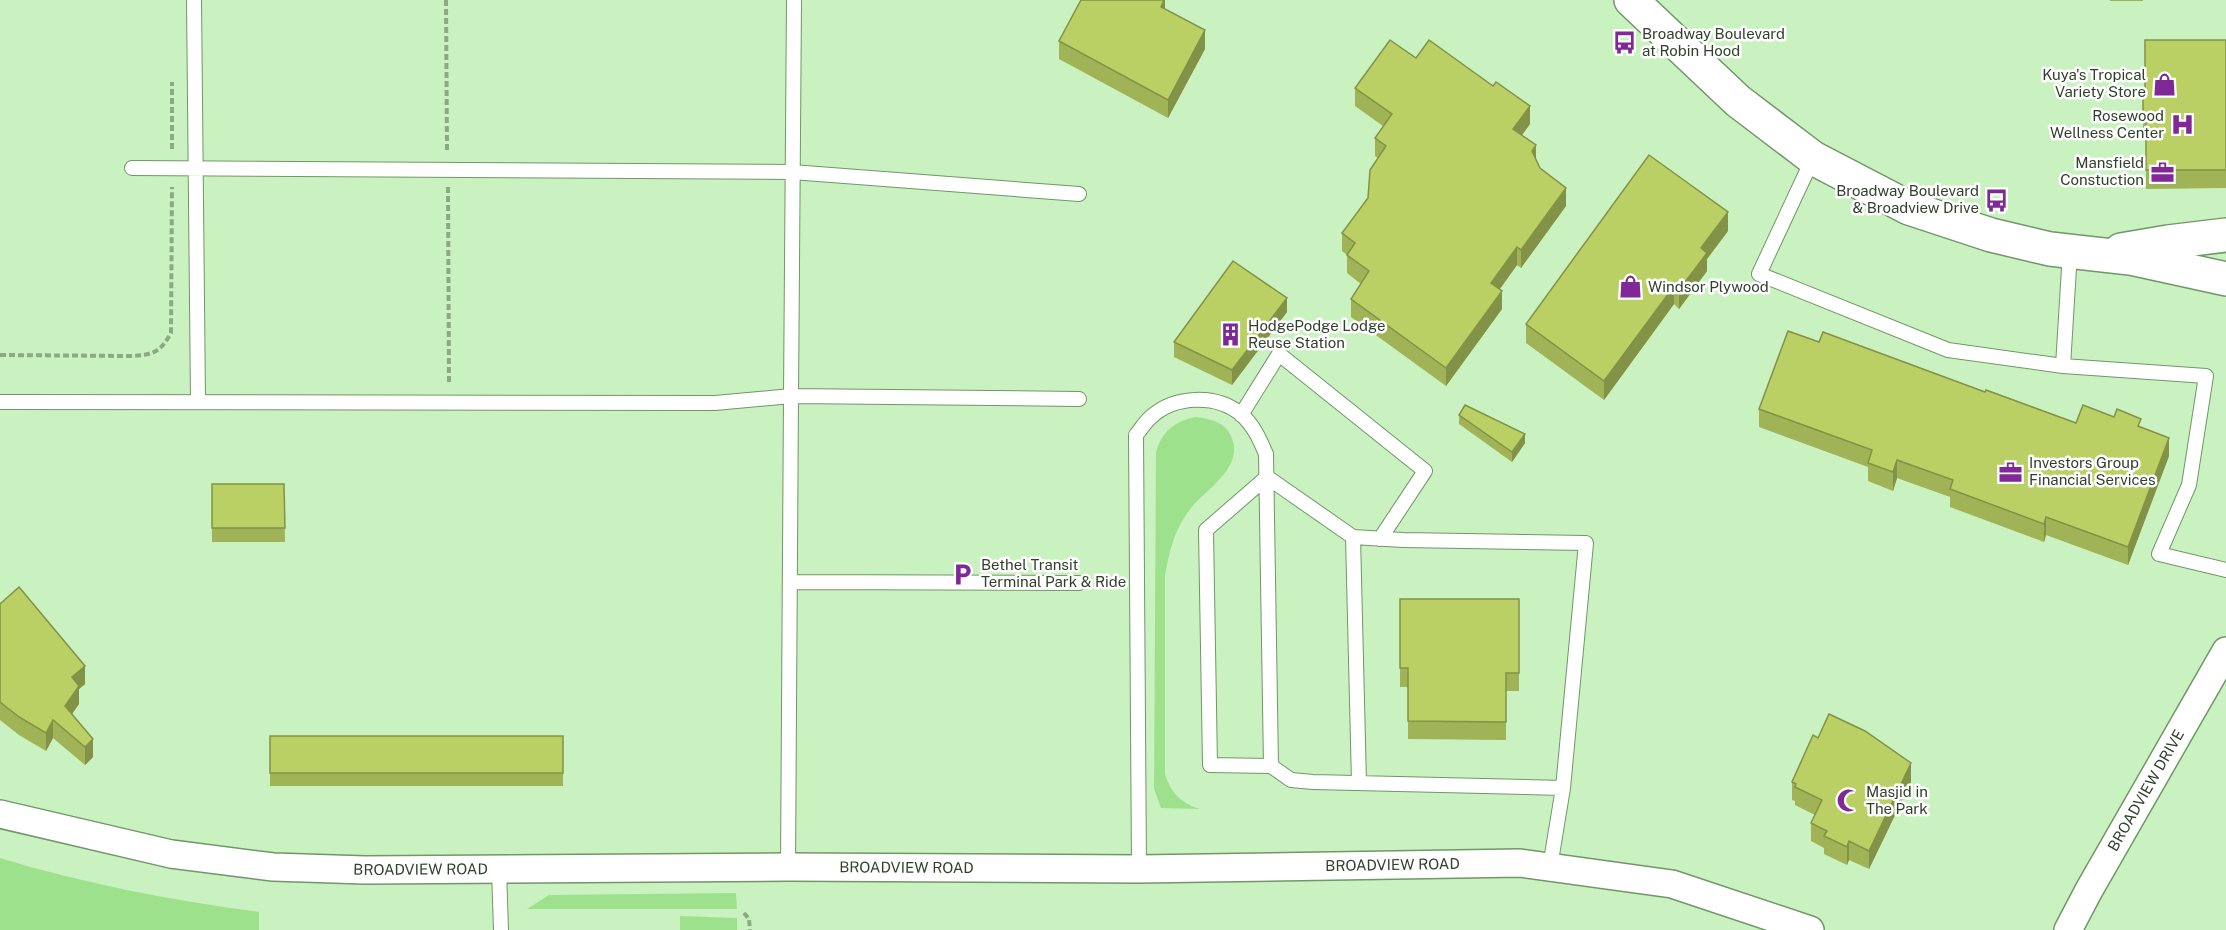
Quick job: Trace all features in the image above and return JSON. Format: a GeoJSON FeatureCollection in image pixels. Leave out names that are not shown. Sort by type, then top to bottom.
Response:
{"type":"FeatureCollection","features":[{"type":"Feature","properties":{"kind":"street"},"geometry":{"type":"LineString","coordinates":[[1631,0],[1738,101],[1812,158],[1909,208],[1991,235],[2083,253],[2130,258],[2226,279]]}},
{"type":"Feature","properties":{"kind":"street"},"geometry":{"type":"LineString","coordinates":[[2083,253],[2226,235]]}},
{"type":"Feature","properties":{"kind":"street","name":"BROADVIEW DRIVE"},"geometry":{"type":"LineString","coordinates":[[2068,930],[2226,651]]}},
{"type":"Feature","properties":{"kind":"street","name":"BROADVIEW ROAD"},"geometry":{"type":"LineString","coordinates":[[0,814],[171,854],[273,867],[365,870],[788,867],[1139,869],[1520,863],[1672,885],[1810,930]]}},
{"type":"Feature","properties":{"kind":"lane"},"geometry":{"type":"LineString","coordinates":[[194,0],[198,402]]}},
{"type":"Feature","properties":{"kind":"lane"},"geometry":{"type":"LineString","coordinates":[[788,867],[794,0]]}},
{"type":"Feature","properties":{"kind":"lane"},"geometry":{"type":"LineString","coordinates":[[1812,158],[1759,274],[1948,350],[2063,366],[2206,376],[2189,485],[2159,555],[2226,570]]}},
{"type":"Feature","properties":{"kind":"lane"},"geometry":{"type":"LineString","coordinates":[[132,168],[792,172],[1079,194]]}},
{"type":"Feature","properties":{"kind":"lane"},"geometry":{"type":"LineString","coordinates":[[2063,366],[2083,253]]}},
{"type":"Feature","properties":{"kind":"lane"},"geometry":{"type":"LineString","coordinates":[[1241,415],[1279,354],[1425,471],[1380,539]]}},
{"type":"Feature","properties":{"kind":"lane"},"geometry":{"type":"LineString","coordinates":[[0,402],[715,403],[791,396],[1079,399]]}},
{"type":"Feature","properties":{"kind":"lane"},"geometry":{"type":"LineString","coordinates":[[1139,869],[1136,435],[1151,416],[1172,404],[1196,400],[1220,403],[1241,415],[1257,433],[1266,454],[1270,766]]}},
{"type":"Feature","properties":{"kind":"lane"},"geometry":{"type":"LineString","coordinates":[[1267,477],[1353,537],[1587,543],[1563,788],[1550,867]]}},
{"type":"Feature","properties":{"kind":"lane"},"geometry":{"type":"LineString","coordinates":[[1267,477],[1206,530],[1210,765],[1270,766],[1291,780],[1320,782],[1563,788]]}},
{"type":"Feature","properties":{"kind":"lane"},"geometry":{"type":"LineString","coordinates":[[1353,537],[1359,783]]}},
{"type":"Feature","properties":{"kind":"lane"},"geometry":{"type":"LineString","coordinates":[[791,582],[1079,583]]}},
{"type":"Feature","properties":{"kind":"lane"},"geometry":{"type":"LineString","coordinates":[[499,870],[501,930]]}},
{"type":"Feature","properties":{"kind":"path"},"geometry":{"type":"LineString","coordinates":[[446,0],[449,403]]}},
{"type":"Feature","properties":{"kind":"path"},"geometry":{"type":"LineString","coordinates":[[0,355],[150,355],[164,345],[171,333],[172,79]]}},
{"type":"Feature","properties":{"kind":"path"},"geometry":{"type":"LineString","coordinates":[[744,912],[749,919],[750,930]]}},
{"type":"Feature","properties":{"kind":"green space"},"geometry":{"type":"Polygon","coordinates":[[[1196,417],[1212,420],[1225,427],[1231,436],[1234,448],[1227,470],[1193,506],[1182,522],[1168,559],[1165,576],[1165,774],[1170,787],[1178,796],[1187,804],[1200,809],[1161,808],[1154,789],[1156,452],[1162,438],[1170,428],[1196,417]]]}},
{"type":"Feature","properties":{"kind":"green space"},"geometry":{"type":"Polygon","coordinates":[[[0,858],[64,876],[128,890],[259,912],[259,930],[0,930],[0,858]]]}},
{"type":"Feature","properties":{"kind":"green space"},"geometry":{"type":"Polygon","coordinates":[[[736,893],[737,909],[527,909],[549,895],[736,893]]]}},
{"type":"Feature","properties":{"kind":"green space"},"geometry":{"type":"Polygon","coordinates":[[[680,916],[737,918],[737,930],[680,930],[680,916]]]}},
{"type":"Feature","properties":{"kind":"building"},"geometry":{"type":"Polygon","coordinates":[[[1081,0],[1164,0],[1161,7],[1205,30],[1168,100],[1059,41],[1081,0]]]}},
{"type":"Feature","properties":{"kind":"building"},"geometry":{"type":"Polygon","coordinates":[[[1390,40],[1416,58],[1429,40],[1493,86],[1496,82],[1530,106],[1513,129],[1536,145],[1532,151],[1540,168],[1566,188],[1521,250],[1517,247],[1491,283],[1502,291],[1446,368],[1351,299],[1369,271],[1347,255],[1355,243],[1342,233],[1368,198],[1370,170],[1386,146],[1375,138],[1392,114],[1355,88],[1390,40]]]}},
{"type":"Feature","properties":{"kind":"building"},"geometry":{"type":"Polygon","coordinates":[[[2145,40],[2226,40],[2226,170],[2146,170],[2146,121],[2143,121],[2145,40]]]}},
{"type":"Feature","properties":{"kind":"building","name":"Windsor Plywood"},"geometry":{"type":"Polygon","coordinates":[[[1649,155],[1728,212],[1701,248],[1707,253],[1679,290],[1674,286],[1604,381],[1526,324],[1649,155]]]}},
{"type":"Feature","properties":{"kind":"building","name":"HodgePodge Lodge Reuse Station"},"geometry":{"type":"Polygon","coordinates":[[[1233,261],[1287,298],[1232,370],[1174,342],[1233,261]]]}},
{"type":"Feature","properties":{"kind":"building"},"geometry":{"type":"Polygon","coordinates":[[[1788,331],[1819,342],[1823,332],[2076,423],[2083,405],[2114,417],[2117,409],[2141,419],[2138,426],[2169,438],[2128,547],[2046,517],[2044,524],[1950,489],[1953,480],[1897,460],[1893,472],[1868,463],[1872,450],[1759,409],[1788,331]]]}},
{"type":"Feature","properties":{"kind":"building"},"geometry":{"type":"Polygon","coordinates":[[[1465,405],[1525,434],[1512,452],[1459,415],[1465,405]]]}},
{"type":"Feature","properties":{"kind":"building"},"geometry":{"type":"Polygon","coordinates":[[[212,484],[284,484],[285,528],[212,528],[212,484]]]}},
{"type":"Feature","properties":{"kind":"building"},"geometry":{"type":"Polygon","coordinates":[[[19,587],[85,666],[72,677],[79,686],[65,706],[93,739],[85,747],[53,720],[46,733],[19,717],[0,702],[0,604],[19,587]]]}},
{"type":"Feature","properties":{"kind":"building"},"geometry":{"type":"Polygon","coordinates":[[[1400,599],[1519,599],[1519,673],[1506,673],[1506,722],[1408,721],[1408,668],[1400,668],[1400,599]]]}},
{"type":"Feature","properties":{"kind":"building","name":"Masjid in The Park"},"geometry":{"type":"Polygon","coordinates":[[[1829,714],[1865,731],[1911,763],[1869,851],[1849,841],[1847,847],[1824,836],[1827,831],[1811,823],[1822,800],[1795,787],[1796,784],[1792,782],[1813,735],[1818,738],[1829,714]]]}},
{"type":"Feature","properties":{"kind":"building"},"geometry":{"type":"Polygon","coordinates":[[[270,736],[563,736],[563,773],[270,773],[270,736]]]}},
{"type":"Feature","properties":{"kind":"place","name":"Broadway Boulevard at Robin Hood"},"geometry":{"type":"Point","coordinates":[1624,43]}},
{"type":"Feature","properties":{"kind":"place","name":"Kuya's Tropical Variety Store"},"geometry":{"type":"Point","coordinates":[2164,84]}},
{"type":"Feature","properties":{"kind":"place","name":"Rosewood Wellness Center"},"geometry":{"type":"Point","coordinates":[2182,125]}},
{"type":"Feature","properties":{"kind":"place","name":"Mansfield Constuction"},"geometry":{"type":"Point","coordinates":[2162,172]}},
{"type":"Feature","properties":{"kind":"place","name":"Broadway Boulevard & Broadview Drive"},"geometry":{"type":"Point","coordinates":[1997,200]}},
{"type":"Feature","properties":{"kind":"place","name":"Windsor Plywood"},"geometry":{"type":"Point","coordinates":[1630,287]}},
{"type":"Feature","properties":{"kind":"place","name":"HodgePodge Lodge Reuse Station"},"geometry":{"type":"Point","coordinates":[1230,335]}},
{"type":"Feature","properties":{"kind":"place","name":"Investors Group Financial Services"},"geometry":{"type":"Point","coordinates":[2011,472]}},
{"type":"Feature","properties":{"kind":"place","name":"Bethel Transit Terminal Park & Ride"},"geometry":{"type":"Point","coordinates":[963,574]}},
{"type":"Feature","properties":{"kind":"place","name":"Masjid in The Park"},"geometry":{"type":"Point","coordinates":[1848,801]}}]}
